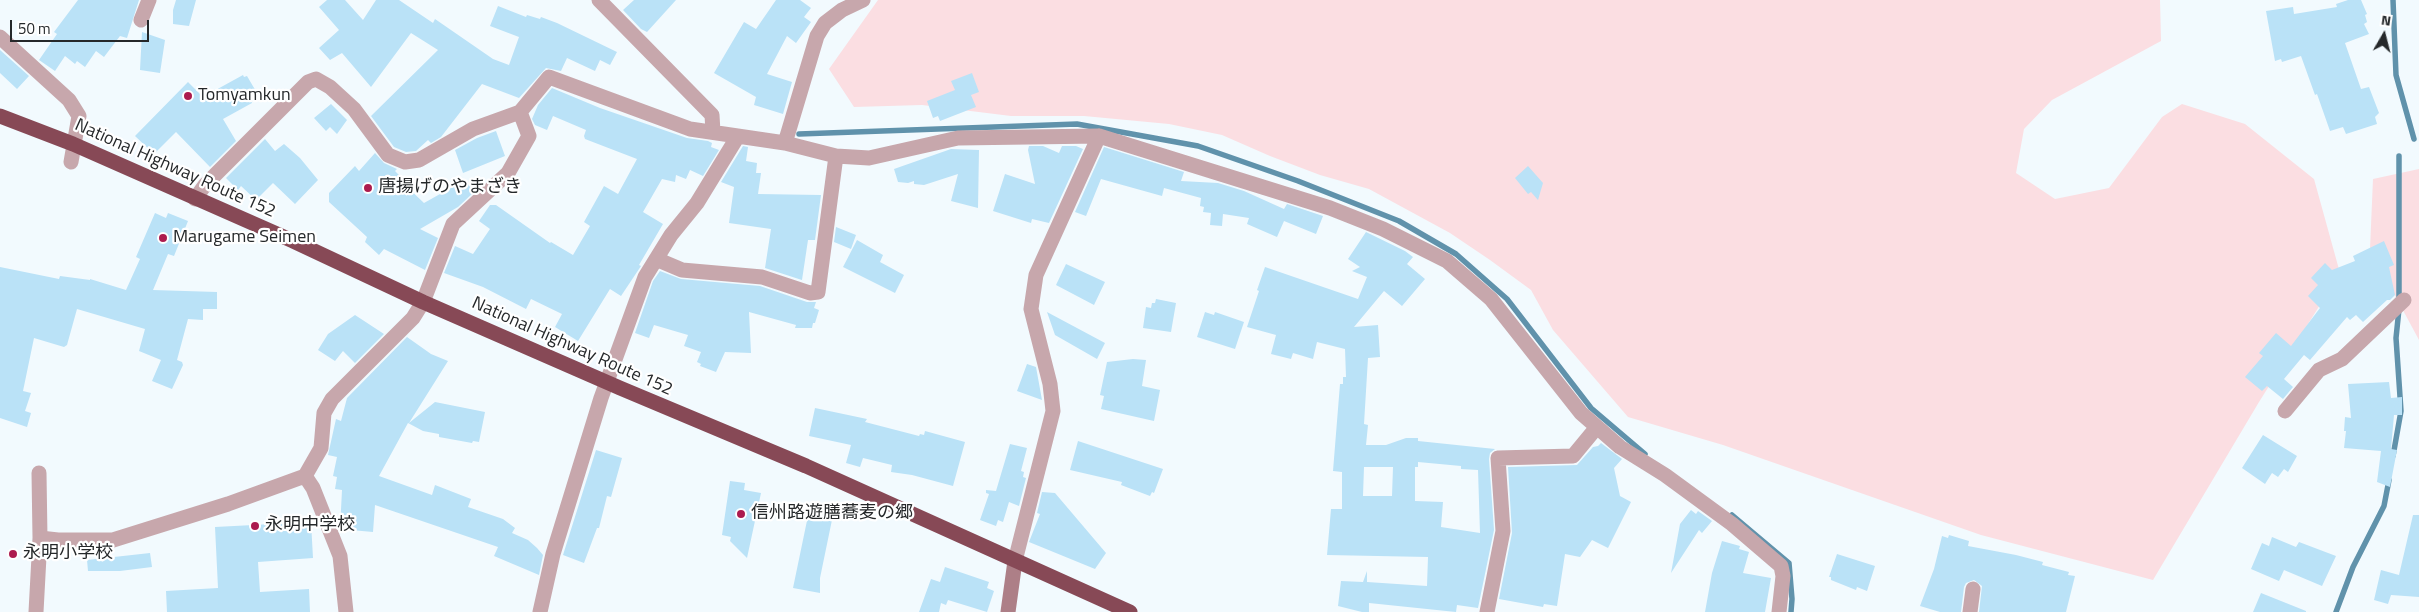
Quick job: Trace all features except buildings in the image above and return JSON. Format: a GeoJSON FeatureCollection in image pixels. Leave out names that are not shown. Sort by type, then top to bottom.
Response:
{"type":"FeatureCollection","features":[{"type":"Feature","properties":{"kind":"highway","name":"National Highway Route 152"},"geometry":{"type":"LineString","coordinates":[[0,116],[73,144],[293,241],[423,302],[606,382],[806,466],[1130,612]]}},
{"type":"Feature","properties":{"kind":"street"},"geometry":{"type":"LineString","coordinates":[[141,20],[149,0]]}},
{"type":"Feature","properties":{"kind":"street"},"geometry":{"type":"LineString","coordinates":[[598,0],[712,115],[713,132]]}},
{"type":"Feature","properties":{"kind":"street"},"geometry":{"type":"LineString","coordinates":[[785,143],[817,36],[825,23],[842,10],[863,0]]}},
{"type":"Feature","properties":{"kind":"street"},"geometry":{"type":"LineString","coordinates":[[0,37],[69,100],[79,116],[71,162]]}},
{"type":"Feature","properties":{"kind":"street"},"geometry":{"type":"LineString","coordinates":[[195,199],[204,185],[308,82],[316,79],[330,87],[354,109],[388,154],[405,162],[419,160],[473,129],[520,112],[549,77],[690,129],[785,143],[836,156],[869,158],[958,138],[1099,136],[1330,208],[1383,229],[1447,261],[1491,299],[1581,413],[1620,447],[1665,475],[1732,524],[1781,566],[1783,576],[1779,612]]}},
{"type":"Feature","properties":{"kind":"street"},"geometry":{"type":"LineString","coordinates":[[40,538],[58,540],[113,540],[228,504],[305,476],[321,448],[324,414],[332,399],[414,318],[423,302],[453,224],[508,173],[529,136],[520,112]]}},
{"type":"Feature","properties":{"kind":"street"},"geometry":{"type":"LineString","coordinates":[[540,612],[553,554],[606,382],[645,277],[671,235],[697,203],[738,136]]}},
{"type":"Feature","properties":{"kind":"street"},"geometry":{"type":"LineString","coordinates":[[1008,612],[1015,561],[1053,411],[1050,384],[1031,310],[1036,275],[1099,136]]}},
{"type":"Feature","properties":{"kind":"street"},"geometry":{"type":"LineString","coordinates":[[656,259],[682,270],[762,277],[810,293],[818,292],[836,156]]}},
{"type":"Feature","properties":{"kind":"street"},"geometry":{"type":"LineString","coordinates":[[2285,412],[2319,370],[2342,359],[2404,300]]}},
{"type":"Feature","properties":{"kind":"street"},"geometry":{"type":"LineString","coordinates":[[1487,612],[1503,531],[1498,458],[1573,456],[1597,427]]}},
{"type":"Feature","properties":{"kind":"street"},"geometry":{"type":"LineString","coordinates":[[36,612],[40,538],[39,473]]}},
{"type":"Feature","properties":{"kind":"street"},"geometry":{"type":"LineString","coordinates":[[305,476],[313,488],[340,556],[346,612]]}},
{"type":"Feature","properties":{"kind":"street"},"geometry":{"type":"LineString","coordinates":[[1970,612],[1973,589]]}},
{"type":"Feature","properties":{"kind":"shaded area"},"geometry":{"type":"Polygon","coordinates":[[[878,0],[2160,0],[2161,41],[2052,100],[2024,129],[2016,173],[2055,199],[2109,188],[2162,117],[2182,104],[2245,124],[2314,179],[2340,273],[2259,402],[2153,580],[1981,535],[1723,445],[1628,417],[1553,330],[1531,290],[1490,260],[1450,233],[1369,189],[1320,175],[1222,135],[1169,124],[1084,116],[1011,116],[922,105],[854,107],[829,69],[878,0]]]}},
{"type":"Feature","properties":{"kind":"shaded area"},"geometry":{"type":"Polygon","coordinates":[[[2419,169],[2419,340],[2370,249],[2373,179],[2419,169]]]}},
{"type":"Feature","properties":{"kind":"waterway"},"geometry":{"type":"LineString","coordinates":[[2393,0],[2396,75],[2414,139]]}},
{"type":"Feature","properties":{"kind":"waterway"},"geometry":{"type":"LineString","coordinates":[[799,134],[1077,124],[1198,146],[1298,181],[1399,221],[1456,254],[1507,299],[1591,408],[1645,454]]}},
{"type":"Feature","properties":{"kind":"waterway"},"geometry":{"type":"LineString","coordinates":[[2399,156],[2399,300]]}},
{"type":"Feature","properties":{"kind":"waterway"},"geometry":{"type":"LineString","coordinates":[[2393,456],[2401,411],[2396,338],[2399,309]]}},
{"type":"Feature","properties":{"kind":"waterway"},"geometry":{"type":"LineString","coordinates":[[2336,612],[2353,567],[2384,506],[2389,480]]}},
{"type":"Feature","properties":{"kind":"waterway"},"geometry":{"type":"LineString","coordinates":[[1732,515],[1789,563],[1792,599],[1791,612]]}},
{"type":"Feature","properties":{"kind":"place","name":"Tomyamkun"},"geometry":{"type":"Point","coordinates":[188,96]}},
{"type":"Feature","properties":{"kind":"place","name":"唐揚げのやまざき"},"geometry":{"type":"Point","coordinates":[368,188]}},
{"type":"Feature","properties":{"kind":"place","name":"Marugame Seimen"},"geometry":{"type":"Point","coordinates":[163,238]}},
{"type":"Feature","properties":{"kind":"place","name":"信州路遊膳蕎麦の郷"},"geometry":{"type":"Point","coordinates":[741,514]}},
{"type":"Feature","properties":{"kind":"place","name":"永明中学校"},"geometry":{"type":"Point","coordinates":[255,526]}},
{"type":"Feature","properties":{"kind":"place","name":"永明小学校"},"geometry":{"type":"Point","coordinates":[13,554]}}]}
